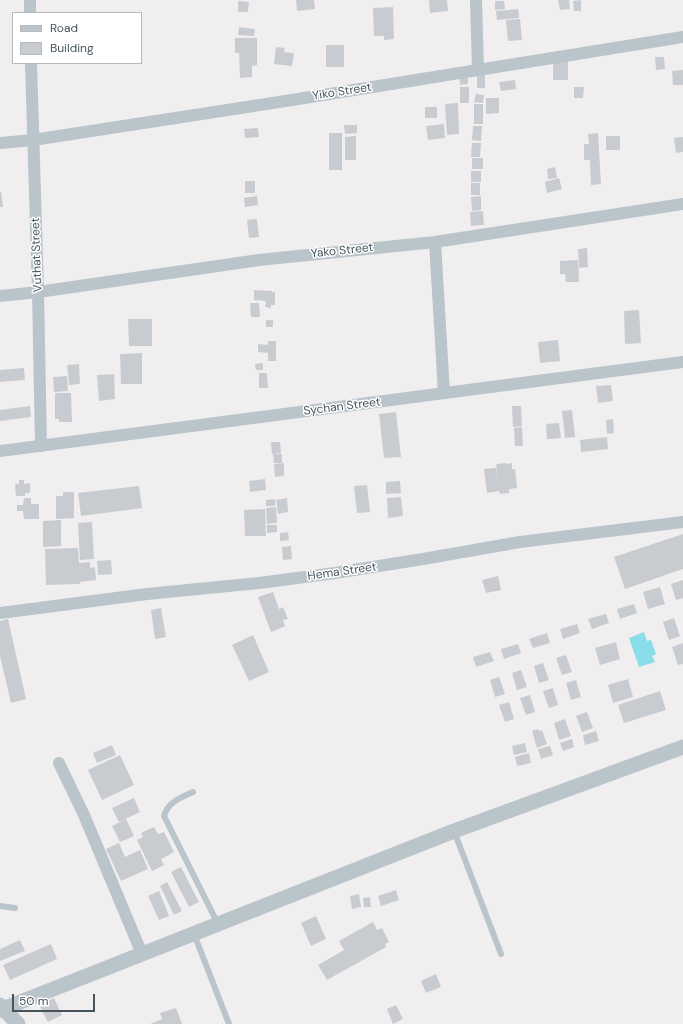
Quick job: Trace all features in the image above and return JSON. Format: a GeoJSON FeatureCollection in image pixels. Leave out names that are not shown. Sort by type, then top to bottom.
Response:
{"type":"FeatureCollection","features":[{"type":"Feature","properties":{"kind":"street"},"geometry":{"type":"LineString","coordinates":[[30,0],[30,12]]}},
{"type":"Feature","properties":{"kind":"street"},"geometry":{"type":"LineString","coordinates":[[476,0],[478,70]]}},
{"type":"Feature","properties":{"kind":"street","name":"Yiko Street"},"geometry":{"type":"LineString","coordinates":[[0,143],[33,140],[292,100],[683,37]]}},
{"type":"Feature","properties":{"kind":"street","name":"Vuthat Street"},"geometry":{"type":"LineString","coordinates":[[31,64],[42,446]]}},
{"type":"Feature","properties":{"kind":"street","name":"Yako Street"},"geometry":{"type":"LineString","coordinates":[[0,296],[38,292],[259,260],[435,242],[683,204]]}},
{"type":"Feature","properties":{"kind":"street"},"geometry":{"type":"LineString","coordinates":[[435,242],[444,393]]}},
{"type":"Feature","properties":{"kind":"street","name":"Sychan Street"},"geometry":{"type":"LineString","coordinates":[[0,451],[683,362]]}},
{"type":"Feature","properties":{"kind":"street","name":"Hema Street"},"geometry":{"type":"LineString","coordinates":[[0,613],[146,594],[258,583],[334,573],[520,542],[683,522]]}},
{"type":"Feature","properties":{"kind":"street"},"geometry":{"type":"LineString","coordinates":[[18,1024],[1,1008],[194,934],[454,831],[683,748]]}},
{"type":"Feature","properties":{"kind":"street"},"geometry":{"type":"LineString","coordinates":[[59,763],[84,815],[142,954]]}},
{"type":"Feature","properties":{"kind":"lane"},"geometry":{"type":"LineString","coordinates":[[193,792],[173,802],[166,808],[164,816],[218,924]]}},
{"type":"Feature","properties":{"kind":"lane"},"geometry":{"type":"LineString","coordinates":[[454,831],[501,954]]}},
{"type":"Feature","properties":{"kind":"lane"},"geometry":{"type":"LineString","coordinates":[[0,906],[15,908]]}},
{"type":"Feature","properties":{"kind":"lane"},"geometry":{"type":"LineString","coordinates":[[194,934],[229,1024]]}},
{"type":"Feature","properties":{"kind":"water"},"geometry":{"type":"Polygon","coordinates":[[[644,632],[647,641],[651,640],[656,654],[652,656],[655,662],[639,667],[629,638],[644,632]]]}},
{"type":"Feature","properties":{"kind":"building"},"geometry":{"type":"Polygon","coordinates":[[[296,0],[314,0],[315,9],[297,11],[296,0]]]}},
{"type":"Feature","properties":{"kind":"building"},"geometry":{"type":"Polygon","coordinates":[[[429,0],[447,0],[448,11],[430,13],[429,0]]]}},
{"type":"Feature","properties":{"kind":"building"},"geometry":{"type":"Polygon","coordinates":[[[558,0],[569,0],[570,9],[560,10],[558,0]]]}},
{"type":"Feature","properties":{"kind":"building"},"geometry":{"type":"Polygon","coordinates":[[[581,0],[581,11],[574,11],[573,1],[581,0]]]}},
{"type":"Feature","properties":{"kind":"building"},"geometry":{"type":"Polygon","coordinates":[[[238,1],[249,2],[248,12],[238,12],[238,1]]]}},
{"type":"Feature","properties":{"kind":"building"},"geometry":{"type":"Polygon","coordinates":[[[495,1],[504,1],[505,9],[495,10],[495,1]]]}},
{"type":"Feature","properties":{"kind":"building"},"geometry":{"type":"Polygon","coordinates":[[[393,7],[394,39],[384,40],[384,36],[374,36],[373,8],[393,7]]]}},
{"type":"Feature","properties":{"kind":"building"},"geometry":{"type":"Polygon","coordinates":[[[518,9],[519,18],[497,20],[496,11],[518,9]]]}},
{"type":"Feature","properties":{"kind":"building"},"geometry":{"type":"Polygon","coordinates":[[[520,19],[522,40],[508,41],[506,20],[520,19]]]}},
{"type":"Feature","properties":{"kind":"building"},"geometry":{"type":"Polygon","coordinates":[[[239,27],[255,29],[254,36],[238,35],[239,27]]]}},
{"type":"Feature","properties":{"kind":"building"},"geometry":{"type":"Polygon","coordinates":[[[235,38],[257,38],[257,65],[252,66],[252,77],[240,78],[239,53],[235,53],[235,38]]]}},
{"type":"Feature","properties":{"kind":"building"},"geometry":{"type":"Polygon","coordinates":[[[326,45],[344,45],[344,67],[326,67],[326,45]]]}},
{"type":"Feature","properties":{"kind":"building"},"geometry":{"type":"Polygon","coordinates":[[[276,47],[285,48],[284,52],[294,53],[292,66],[274,64],[276,47]]]}},
{"type":"Feature","properties":{"kind":"building"},"geometry":{"type":"Polygon","coordinates":[[[655,57],[664,57],[665,69],[656,70],[655,57]]]}},
{"type":"Feature","properties":{"kind":"building"},"geometry":{"type":"Polygon","coordinates":[[[553,61],[568,61],[568,80],[553,80],[553,61]]]}},
{"type":"Feature","properties":{"kind":"building"},"geometry":{"type":"Polygon","coordinates":[[[683,70],[683,85],[673,85],[672,71],[683,70]]]}},
{"type":"Feature","properties":{"kind":"building"},"geometry":{"type":"Polygon","coordinates":[[[477,71],[485,71],[485,88],[477,88],[477,71]]]}},
{"type":"Feature","properties":{"kind":"building"},"geometry":{"type":"Polygon","coordinates":[[[468,72],[468,84],[460,85],[459,73],[468,72]]]}},
{"type":"Feature","properties":{"kind":"building"},"geometry":{"type":"Polygon","coordinates":[[[515,80],[516,89],[501,91],[499,82],[515,80]]]}},
{"type":"Feature","properties":{"kind":"building"},"geometry":{"type":"Polygon","coordinates":[[[460,87],[469,87],[469,103],[460,103],[460,87]]]}},
{"type":"Feature","properties":{"kind":"building"},"geometry":{"type":"Polygon","coordinates":[[[574,87],[584,87],[583,98],[574,98],[574,87]]]}},
{"type":"Feature","properties":{"kind":"building"},"geometry":{"type":"Polygon","coordinates":[[[476,94],[484,95],[483,103],[474,102],[476,94]]]}},
{"type":"Feature","properties":{"kind":"building"},"geometry":{"type":"Polygon","coordinates":[[[486,98],[499,98],[499,113],[486,114],[486,98]]]}},
{"type":"Feature","properties":{"kind":"building"},"geometry":{"type":"Polygon","coordinates":[[[458,103],[459,134],[447,135],[445,104],[458,103]]]}},
{"type":"Feature","properties":{"kind":"building"},"geometry":{"type":"Polygon","coordinates":[[[474,104],[483,104],[483,124],[474,124],[474,104]]]}},
{"type":"Feature","properties":{"kind":"building"},"geometry":{"type":"Polygon","coordinates":[[[425,107],[437,107],[437,118],[425,118],[425,107]]]}},
{"type":"Feature","properties":{"kind":"building"},"geometry":{"type":"Polygon","coordinates":[[[444,124],[445,138],[428,140],[426,126],[444,124]]]}},
{"type":"Feature","properties":{"kind":"building"},"geometry":{"type":"Polygon","coordinates":[[[344,125],[357,125],[357,133],[345,134],[344,125]]]}},
{"type":"Feature","properties":{"kind":"building"},"geometry":{"type":"Polygon","coordinates":[[[473,126],[482,126],[481,141],[472,140],[473,126]]]}},
{"type":"Feature","properties":{"kind":"building"},"geometry":{"type":"Polygon","coordinates":[[[258,128],[259,137],[245,138],[244,129],[258,128]]]}},
{"type":"Feature","properties":{"kind":"building"},"geometry":{"type":"Polygon","coordinates":[[[329,133],[342,133],[342,170],[329,170],[329,133]]]}},
{"type":"Feature","properties":{"kind":"building"},"geometry":{"type":"Polygon","coordinates":[[[598,133],[601,184],[591,185],[590,160],[584,160],[584,144],[589,144],[588,134],[598,133]]]}},
{"type":"Feature","properties":{"kind":"building"},"geometry":{"type":"Polygon","coordinates":[[[356,136],[356,160],[345,160],[345,137],[356,136]]]}},
{"type":"Feature","properties":{"kind":"building"},"geometry":{"type":"Polygon","coordinates":[[[606,136],[620,136],[620,150],[606,150],[606,136]]]}},
{"type":"Feature","properties":{"kind":"building"},"geometry":{"type":"Polygon","coordinates":[[[683,137],[683,152],[676,153],[674,138],[683,137]]]}},
{"type":"Feature","properties":{"kind":"building"},"geometry":{"type":"Polygon","coordinates":[[[472,143],[481,143],[480,157],[471,157],[472,143]]]}},
{"type":"Feature","properties":{"kind":"building"},"geometry":{"type":"Polygon","coordinates":[[[472,158],[483,158],[483,169],[472,169],[472,158]]]}},
{"type":"Feature","properties":{"kind":"building"},"geometry":{"type":"Polygon","coordinates":[[[555,167],[557,178],[548,179],[547,169],[555,167]]]}},
{"type":"Feature","properties":{"kind":"building"},"geometry":{"type":"Polygon","coordinates":[[[471,171],[481,171],[481,182],[471,182],[471,171]]]}},
{"type":"Feature","properties":{"kind":"building"},"geometry":{"type":"Polygon","coordinates":[[[559,178],[562,189],[547,193],[545,182],[559,178]]]}},
{"type":"Feature","properties":{"kind":"building"},"geometry":{"type":"Polygon","coordinates":[[[245,181],[255,181],[255,193],[245,193],[245,181]]]}},
{"type":"Feature","properties":{"kind":"building"},"geometry":{"type":"Polygon","coordinates":[[[471,183],[480,183],[480,195],[471,195],[471,183]]]}},
{"type":"Feature","properties":{"kind":"building"},"geometry":{"type":"Polygon","coordinates":[[[1,192],[3,207],[0,207],[1,192]]]}},
{"type":"Feature","properties":{"kind":"building"},"geometry":{"type":"Polygon","coordinates":[[[257,196],[258,205],[245,207],[244,198],[257,196]]]}},
{"type":"Feature","properties":{"kind":"building"},"geometry":{"type":"Polygon","coordinates":[[[481,196],[481,210],[472,211],[471,197],[481,196]]]}},
{"type":"Feature","properties":{"kind":"building"},"geometry":{"type":"Polygon","coordinates":[[[483,211],[484,225],[471,226],[470,212],[483,211]]]}},
{"type":"Feature","properties":{"kind":"building"},"geometry":{"type":"Polygon","coordinates":[[[257,219],[259,237],[249,238],[247,220],[257,219]]]}},
{"type":"Feature","properties":{"kind":"building"},"geometry":{"type":"Polygon","coordinates":[[[587,248],[588,267],[579,268],[578,249],[587,248]]]}},
{"type":"Feature","properties":{"kind":"building"},"geometry":{"type":"Polygon","coordinates":[[[578,260],[579,282],[566,282],[565,274],[560,274],[560,261],[578,260]]]}},
{"type":"Feature","properties":{"kind":"building"},"geometry":{"type":"Polygon","coordinates":[[[254,290],[275,292],[275,305],[271,305],[271,308],[265,307],[266,301],[254,300],[254,290]]]}},
{"type":"Feature","properties":{"kind":"building"},"geometry":{"type":"Polygon","coordinates":[[[250,303],[259,303],[260,317],[251,317],[250,303]]]}},
{"type":"Feature","properties":{"kind":"building"},"geometry":{"type":"Polygon","coordinates":[[[639,310],[641,343],[625,344],[624,311],[639,310]]]}},
{"type":"Feature","properties":{"kind":"building"},"geometry":{"type":"Polygon","coordinates":[[[128,319],[152,319],[152,346],[129,346],[128,319]]]}},
{"type":"Feature","properties":{"kind":"building"},"geometry":{"type":"Polygon","coordinates":[[[266,320],[273,320],[273,327],[266,327],[266,320]]]}},
{"type":"Feature","properties":{"kind":"building"},"geometry":{"type":"Polygon","coordinates":[[[558,340],[560,361],[540,363],[538,342],[558,340]]]}},
{"type":"Feature","properties":{"kind":"building"},"geometry":{"type":"Polygon","coordinates":[[[268,341],[276,341],[276,361],[268,361],[268,353],[258,352],[258,344],[268,345],[268,341]]]}},
{"type":"Feature","properties":{"kind":"building"},"geometry":{"type":"Polygon","coordinates":[[[142,353],[142,384],[121,384],[120,354],[142,353]]]}},
{"type":"Feature","properties":{"kind":"building"},"geometry":{"type":"Polygon","coordinates":[[[263,363],[263,370],[256,370],[255,364],[263,363]]]}},
{"type":"Feature","properties":{"kind":"building"},"geometry":{"type":"Polygon","coordinates":[[[79,364],[80,384],[69,385],[67,365],[79,364]]]}},
{"type":"Feature","properties":{"kind":"building"},"geometry":{"type":"Polygon","coordinates":[[[24,368],[25,380],[0,382],[0,370],[24,368]]]}},
{"type":"Feature","properties":{"kind":"building"},"geometry":{"type":"Polygon","coordinates":[[[259,373],[267,373],[268,388],[259,388],[259,373]]]}},
{"type":"Feature","properties":{"kind":"building"},"geometry":{"type":"Polygon","coordinates":[[[114,374],[115,399],[99,401],[97,375],[114,374]]]}},
{"type":"Feature","properties":{"kind":"building"},"geometry":{"type":"Polygon","coordinates":[[[67,376],[68,391],[54,392],[53,377],[67,376]]]}},
{"type":"Feature","properties":{"kind":"building"},"geometry":{"type":"Polygon","coordinates":[[[611,385],[613,401],[598,403],[596,386],[611,385]]]}},
{"type":"Feature","properties":{"kind":"building"},"geometry":{"type":"Polygon","coordinates":[[[55,393],[71,393],[72,422],[59,422],[59,419],[55,419],[55,393]]]}},
{"type":"Feature","properties":{"kind":"building"},"geometry":{"type":"Polygon","coordinates":[[[30,406],[31,417],[0,421],[0,410],[30,406]]]}},
{"type":"Feature","properties":{"kind":"building"},"geometry":{"type":"Polygon","coordinates":[[[512,406],[521,406],[522,426],[513,427],[512,406]]]}},
{"type":"Feature","properties":{"kind":"building"},"geometry":{"type":"Polygon","coordinates":[[[572,410],[575,437],[565,438],[562,411],[572,410]]]}},
{"type":"Feature","properties":{"kind":"building"},"geometry":{"type":"Polygon","coordinates":[[[396,412],[401,457],[384,458],[379,414],[396,412]]]}},
{"type":"Feature","properties":{"kind":"building"},"geometry":{"type":"Polygon","coordinates":[[[613,419],[614,433],[607,434],[606,420],[613,419]]]}},
{"type":"Feature","properties":{"kind":"building"},"geometry":{"type":"Polygon","coordinates":[[[559,423],[561,438],[547,439],[546,424],[559,423]]]}},
{"type":"Feature","properties":{"kind":"building"},"geometry":{"type":"Polygon","coordinates":[[[522,427],[523,446],[515,446],[514,428],[522,427]]]}},
{"type":"Feature","properties":{"kind":"building"},"geometry":{"type":"Polygon","coordinates":[[[607,437],[608,449],[581,452],[580,440],[607,437]]]}},
{"type":"Feature","properties":{"kind":"building"},"geometry":{"type":"Polygon","coordinates":[[[271,442],[280,442],[281,453],[272,454],[271,442]]]}},
{"type":"Feature","properties":{"kind":"building"},"geometry":{"type":"Polygon","coordinates":[[[273,454],[282,454],[282,463],[274,463],[273,454]]]}},
{"type":"Feature","properties":{"kind":"building"},"geometry":{"type":"Polygon","coordinates":[[[284,463],[284,476],[275,477],[274,464],[284,463]]]}},
{"type":"Feature","properties":{"kind":"building"},"geometry":{"type":"Polygon","coordinates":[[[512,463],[512,469],[515,469],[517,488],[509,489],[509,493],[500,494],[499,491],[487,493],[484,469],[496,468],[499,489],[496,464],[512,463]]]}},
{"type":"Feature","properties":{"kind":"building"},"geometry":{"type":"Polygon","coordinates":[[[265,479],[266,490],[250,492],[249,481],[265,479]]]}},
{"type":"Feature","properties":{"kind":"building"},"geometry":{"type":"Polygon","coordinates":[[[19,480],[24,480],[24,484],[30,483],[30,493],[25,493],[25,496],[16,496],[15,484],[19,484],[19,480]]]}},
{"type":"Feature","properties":{"kind":"building"},"geometry":{"type":"Polygon","coordinates":[[[400,481],[401,493],[386,494],[386,482],[400,481]]]}},
{"type":"Feature","properties":{"kind":"building"},"geometry":{"type":"Polygon","coordinates":[[[367,485],[370,512],[357,513],[354,486],[367,485]]]}},
{"type":"Feature","properties":{"kind":"building"},"geometry":{"type":"Polygon","coordinates":[[[139,486],[142,508],[81,516],[78,493],[139,486]]]}},
{"type":"Feature","properties":{"kind":"building"},"geometry":{"type":"Polygon","coordinates":[[[63,492],[74,492],[74,518],[56,519],[56,496],[63,496],[63,492]]]}},
{"type":"Feature","properties":{"kind":"building"},"geometry":{"type":"Polygon","coordinates":[[[401,497],[403,516],[388,518],[387,498],[401,497]]]}},
{"type":"Feature","properties":{"kind":"building"},"geometry":{"type":"Polygon","coordinates":[[[24,498],[31,498],[31,504],[39,504],[39,519],[24,519],[23,511],[17,511],[17,505],[23,505],[24,498]]]}},
{"type":"Feature","properties":{"kind":"building"},"geometry":{"type":"Polygon","coordinates":[[[287,498],[288,512],[278,514],[276,500],[287,498]]]}},
{"type":"Feature","properties":{"kind":"building"},"geometry":{"type":"Polygon","coordinates":[[[275,499],[275,506],[266,506],[266,500],[275,499]]]}},
{"type":"Feature","properties":{"kind":"building"},"geometry":{"type":"Polygon","coordinates":[[[276,507],[277,523],[267,524],[266,508],[276,507]]]}},
{"type":"Feature","properties":{"kind":"building"},"geometry":{"type":"Polygon","coordinates":[[[265,509],[266,536],[245,536],[244,510],[265,509]]]}},
{"type":"Feature","properties":{"kind":"building"},"geometry":{"type":"Polygon","coordinates":[[[61,520],[61,546],[43,547],[43,521],[61,520]]]}},
{"type":"Feature","properties":{"kind":"building"},"geometry":{"type":"Polygon","coordinates":[[[92,522],[94,559],[80,560],[78,523],[92,522]]]}},
{"type":"Feature","properties":{"kind":"building"},"geometry":{"type":"Polygon","coordinates":[[[267,525],[277,525],[277,532],[267,533],[267,525]]]}},
{"type":"Feature","properties":{"kind":"building"},"geometry":{"type":"Polygon","coordinates":[[[288,532],[289,540],[280,541],[280,533],[288,532]]]}},
{"type":"Feature","properties":{"kind":"building"},"geometry":{"type":"Polygon","coordinates":[[[683,534],[683,569],[625,589],[614,557],[683,534]]]}},
{"type":"Feature","properties":{"kind":"building"},"geometry":{"type":"Polygon","coordinates":[[[291,546],[292,559],[283,560],[282,547],[291,546]]]}},
{"type":"Feature","properties":{"kind":"building"},"geometry":{"type":"Polygon","coordinates":[[[78,548],[79,563],[90,562],[90,568],[95,567],[96,580],[80,582],[79,568],[80,584],[46,585],[45,549],[78,548]]]}},
{"type":"Feature","properties":{"kind":"building"},"geometry":{"type":"Polygon","coordinates":[[[111,560],[112,574],[98,575],[97,561],[111,560]]]}},
{"type":"Feature","properties":{"kind":"building"},"geometry":{"type":"Polygon","coordinates":[[[498,576],[501,590],[486,593],[482,580],[498,576]]]}},
{"type":"Feature","properties":{"kind":"building"},"geometry":{"type":"Polygon","coordinates":[[[683,580],[683,598],[676,600],[671,584],[683,580]]]}},
{"type":"Feature","properties":{"kind":"building"},"geometry":{"type":"Polygon","coordinates":[[[660,587],[665,604],[648,609],[643,592],[660,587]]]}},
{"type":"Feature","properties":{"kind":"building"},"geometry":{"type":"Polygon","coordinates":[[[273,592],[279,609],[283,607],[288,619],[283,620],[285,626],[271,632],[258,597],[273,592]]]}},
{"type":"Feature","properties":{"kind":"building"},"geometry":{"type":"Polygon","coordinates":[[[634,604],[637,613],[620,619],[617,609],[634,604]]]}},
{"type":"Feature","properties":{"kind":"building"},"geometry":{"type":"Polygon","coordinates":[[[161,608],[166,637],[155,639],[151,610],[161,608]]]}},
{"type":"Feature","properties":{"kind":"building"},"geometry":{"type":"Polygon","coordinates":[[[606,614],[609,623],[592,629],[588,619],[606,614]]]}},
{"type":"Feature","properties":{"kind":"building"},"geometry":{"type":"Polygon","coordinates":[[[674,618],[680,636],[669,640],[663,622],[674,618]]]}},
{"type":"Feature","properties":{"kind":"building"},"geometry":{"type":"Polygon","coordinates":[[[8,619],[26,699],[11,703],[0,656],[0,621],[8,619]]]}},
{"type":"Feature","properties":{"kind":"building"},"geometry":{"type":"Polygon","coordinates":[[[577,624],[580,633],[563,639],[560,629],[577,624]]]}},
{"type":"Feature","properties":{"kind":"building"},"geometry":{"type":"Polygon","coordinates":[[[547,633],[550,643],[533,648],[529,639],[547,633]]]}},
{"type":"Feature","properties":{"kind":"building"},"geometry":{"type":"Polygon","coordinates":[[[253,635],[269,672],[249,681],[232,645],[253,635]]]}},
{"type":"Feature","properties":{"kind":"building"},"geometry":{"type":"Polygon","coordinates":[[[616,642],[620,659],[600,665],[595,648],[616,642]]]}},
{"type":"Feature","properties":{"kind":"building"},"geometry":{"type":"Polygon","coordinates":[[[683,643],[683,664],[678,665],[672,647],[683,643]]]}},
{"type":"Feature","properties":{"kind":"building"},"geometry":{"type":"Polygon","coordinates":[[[518,644],[521,653],[504,659],[501,649],[518,644]]]}},
{"type":"Feature","properties":{"kind":"building"},"geometry":{"type":"Polygon","coordinates":[[[490,652],[494,661],[476,667],[473,657],[490,652]]]}},
{"type":"Feature","properties":{"kind":"building"},"geometry":{"type":"Polygon","coordinates":[[[566,655],[572,672],[562,675],[556,658],[566,655]]]}},
{"type":"Feature","properties":{"kind":"building"},"geometry":{"type":"Polygon","coordinates":[[[543,663],[549,680],[539,683],[534,666],[543,663]]]}},
{"type":"Feature","properties":{"kind":"building"},"geometry":{"type":"Polygon","coordinates":[[[521,670],[527,687],[517,690],[512,673],[521,670]]]}},
{"type":"Feature","properties":{"kind":"building"},"geometry":{"type":"Polygon","coordinates":[[[499,677],[505,694],[495,697],[490,680],[499,677]]]}},
{"type":"Feature","properties":{"kind":"building"},"geometry":{"type":"Polygon","coordinates":[[[628,679],[633,697],[613,703],[608,685],[628,679]]]}},
{"type":"Feature","properties":{"kind":"building"},"geometry":{"type":"Polygon","coordinates":[[[576,680],[581,697],[571,700],[566,683],[576,680]]]}},
{"type":"Feature","properties":{"kind":"building"},"geometry":{"type":"Polygon","coordinates":[[[553,688],[558,705],[549,708],[543,691],[553,688]]]}},
{"type":"Feature","properties":{"kind":"building"},"geometry":{"type":"Polygon","coordinates":[[[660,691],[666,710],[624,723],[618,705],[660,691]]]}},
{"type":"Feature","properties":{"kind":"building"},"geometry":{"type":"Polygon","coordinates":[[[530,695],[535,712],[526,715],[520,698],[530,695]]]}},
{"type":"Feature","properties":{"kind":"building"},"geometry":{"type":"Polygon","coordinates":[[[509,702],[514,719],[505,722],[499,705],[509,702]]]}},
{"type":"Feature","properties":{"kind":"building"},"geometry":{"type":"Polygon","coordinates":[[[587,712],[593,728],[582,732],[576,716],[587,712]]]}},
{"type":"Feature","properties":{"kind":"building"},"geometry":{"type":"Polygon","coordinates":[[[565,719],[571,736],[559,740],[554,723],[565,719]]]}},
{"type":"Feature","properties":{"kind":"building"},"geometry":{"type":"Polygon","coordinates":[[[538,729],[539,731],[542,730],[547,744],[537,748],[532,731],[538,729]]]}},
{"type":"Feature","properties":{"kind":"building"},"geometry":{"type":"Polygon","coordinates":[[[596,731],[599,741],[585,745],[583,735],[596,731]]]}},
{"type":"Feature","properties":{"kind":"building"},"geometry":{"type":"Polygon","coordinates":[[[572,739],[574,747],[563,751],[560,743],[572,739]]]}},
{"type":"Feature","properties":{"kind":"building"},"geometry":{"type":"Polygon","coordinates":[[[525,743],[527,752],[514,755],[512,746],[525,743]]]}},
{"type":"Feature","properties":{"kind":"building"},"geometry":{"type":"Polygon","coordinates":[[[112,745],[116,755],[97,763],[93,753],[112,745]]]}},
{"type":"Feature","properties":{"kind":"building"},"geometry":{"type":"Polygon","coordinates":[[[550,746],[553,755],[541,759],[538,749],[550,746]]]}},
{"type":"Feature","properties":{"kind":"building"},"geometry":{"type":"Polygon","coordinates":[[[529,753],[531,763],[517,766],[515,757],[529,753]]]}},
{"type":"Feature","properties":{"kind":"building"},"geometry":{"type":"Polygon","coordinates":[[[120,755],[134,785],[102,800],[88,770],[120,755]]]}},
{"type":"Feature","properties":{"kind":"building"},"geometry":{"type":"Polygon","coordinates":[[[134,798],[140,812],[119,822],[112,808],[134,798]]]}},
{"type":"Feature","properties":{"kind":"building"},"geometry":{"type":"Polygon","coordinates":[[[126,819],[134,836],[120,842],[112,826],[126,819]]]}},
{"type":"Feature","properties":{"kind":"building"},"geometry":{"type":"Polygon","coordinates":[[[154,827],[158,834],[164,832],[174,852],[161,859],[164,865],[152,871],[137,840],[143,837],[141,833],[154,827]]]}},
{"type":"Feature","properties":{"kind":"building"},"geometry":{"type":"Polygon","coordinates":[[[119,843],[125,857],[140,850],[148,869],[121,881],[106,849],[119,843]]]}},
{"type":"Feature","properties":{"kind":"building"},"geometry":{"type":"Polygon","coordinates":[[[181,867],[199,902],[189,907],[171,872],[181,867]]]}},
{"type":"Feature","properties":{"kind":"building"},"geometry":{"type":"Polygon","coordinates":[[[167,882],[182,911],[174,915],[160,886],[167,882]]]}},
{"type":"Feature","properties":{"kind":"building"},"geometry":{"type":"Polygon","coordinates":[[[396,890],[399,900],[381,906],[378,896],[396,890]]]}},
{"type":"Feature","properties":{"kind":"building"},"geometry":{"type":"Polygon","coordinates":[[[159,891],[169,916],[159,920],[148,896],[159,891]]]}},
{"type":"Feature","properties":{"kind":"building"},"geometry":{"type":"Polygon","coordinates":[[[359,894],[361,907],[352,909],[350,896],[359,894]]]}},
{"type":"Feature","properties":{"kind":"building"},"geometry":{"type":"Polygon","coordinates":[[[370,897],[371,907],[364,907],[363,898],[370,897]]]}},
{"type":"Feature","properties":{"kind":"building"},"geometry":{"type":"Polygon","coordinates":[[[316,916],[326,939],[311,946],[301,923],[316,916]]]}},
{"type":"Feature","properties":{"kind":"building"},"geometry":{"type":"Polygon","coordinates":[[[373,922],[377,930],[382,928],[389,942],[385,944],[386,947],[327,980],[318,965],[344,950],[339,941],[373,922]]]}},
{"type":"Feature","properties":{"kind":"building"},"geometry":{"type":"Polygon","coordinates":[[[20,940],[25,951],[0,961],[0,949],[20,940]]]}},
{"type":"Feature","properties":{"kind":"building"},"geometry":{"type":"Polygon","coordinates":[[[51,944],[57,959],[10,980],[3,965],[51,944]]]}},
{"type":"Feature","properties":{"kind":"building"},"geometry":{"type":"Polygon","coordinates":[[[436,974],[441,987],[426,993],[421,981],[436,974]]]}},
{"type":"Feature","properties":{"kind":"building"},"geometry":{"type":"Polygon","coordinates":[[[54,998],[62,1015],[48,1022],[39,1005],[54,998]]]}},
{"type":"Feature","properties":{"kind":"building"},"geometry":{"type":"Polygon","coordinates":[[[396,1005],[403,1019],[393,1024],[387,1009],[396,1005]]]}},
{"type":"Feature","properties":{"kind":"building"},"geometry":{"type":"Polygon","coordinates":[[[176,1008],[182,1024],[150,1024],[162,1019],[160,1013],[176,1008]]]}}]}
